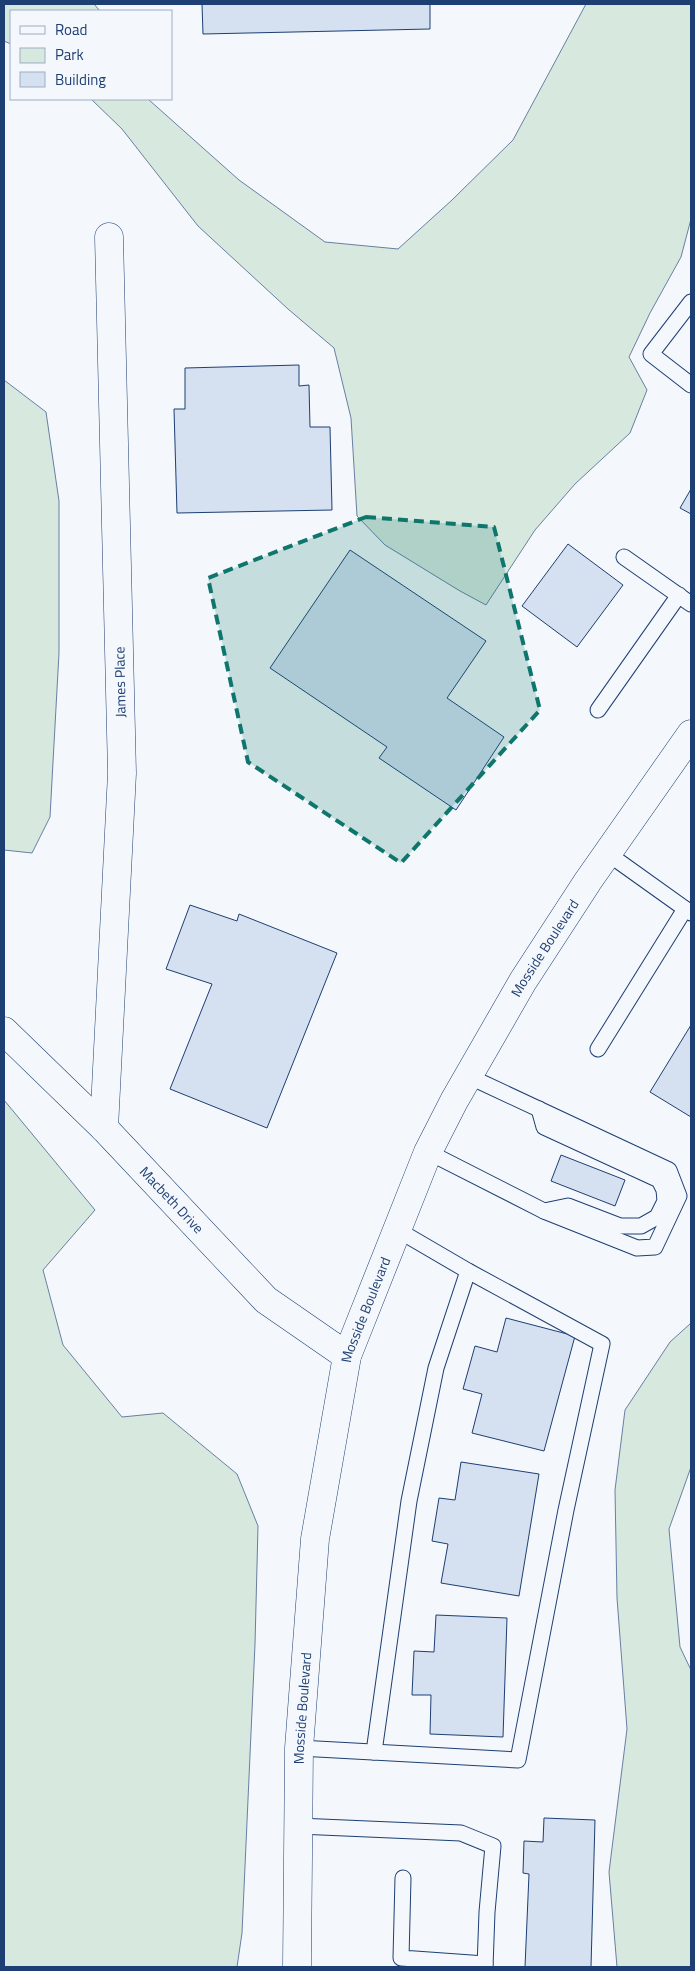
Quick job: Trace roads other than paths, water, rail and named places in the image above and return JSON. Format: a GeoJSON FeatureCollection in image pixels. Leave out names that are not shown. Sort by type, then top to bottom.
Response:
{"type":"FeatureCollection","features":[{"type":"Feature","properties":{"kind":"street","name":"James Place"},"geometry":{"type":"LineString","coordinates":[[104,1128],[122,773],[109,237]]}},
{"type":"Feature","properties":{"kind":"street","name":"Mosside Boulevard"},"geometry":{"type":"LineString","coordinates":[[296,1967],[299,1748],[315,1539],[347,1356],[428,1152],[468,1076],[523,981],[607,853],[691,734]]}},
{"type":"Feature","properties":{"kind":"street","name":"Macbeth Drive"},"geometry":{"type":"LineString","coordinates":[[4,1032],[104,1128],[266,1300],[347,1356]]}},
{"type":"Feature","properties":{"kind":"lane"},"geometry":{"type":"LineString","coordinates":[[691,302],[651,354],[691,386]]}},
{"type":"Feature","properties":{"kind":"lane"},"geometry":{"type":"LineString","coordinates":[[598,710],[685,600],[624,557]]}},
{"type":"Feature","properties":{"kind":"lane"},"geometry":{"type":"LineString","coordinates":[[598,1049],[688,911],[607,853]]}},
{"type":"Feature","properties":{"kind":"lane"},"geometry":{"type":"LineString","coordinates":[[428,1152],[544,1211],[637,1248],[655,1247],[679,1196],[669,1170],[468,1076]]}},
{"type":"Feature","properties":{"kind":"lane"},"geometry":{"type":"LineString","coordinates":[[539,1110],[544,1127],[659,1180],[664,1190],[665,1201],[657,1217],[641,1226],[620,1226],[568,1206],[544,1211]]}},
{"type":"Feature","properties":{"kind":"lane"},"geometry":{"type":"LineString","coordinates":[[299,1748],[518,1760],[566,1510],[602,1344],[468,1271],[396,1229]]}},
{"type":"Feature","properties":{"kind":"lane"},"geometry":{"type":"LineString","coordinates":[[374,1752],[410,1501],[436,1368],[468,1271]]}},
{"type":"Feature","properties":{"kind":"lane"},"geometry":{"type":"LineString","coordinates":[[298,1826],[461,1832],[493,1846],[487,1912],[485,1966],[401,1958],[403,1878]]}}]}
